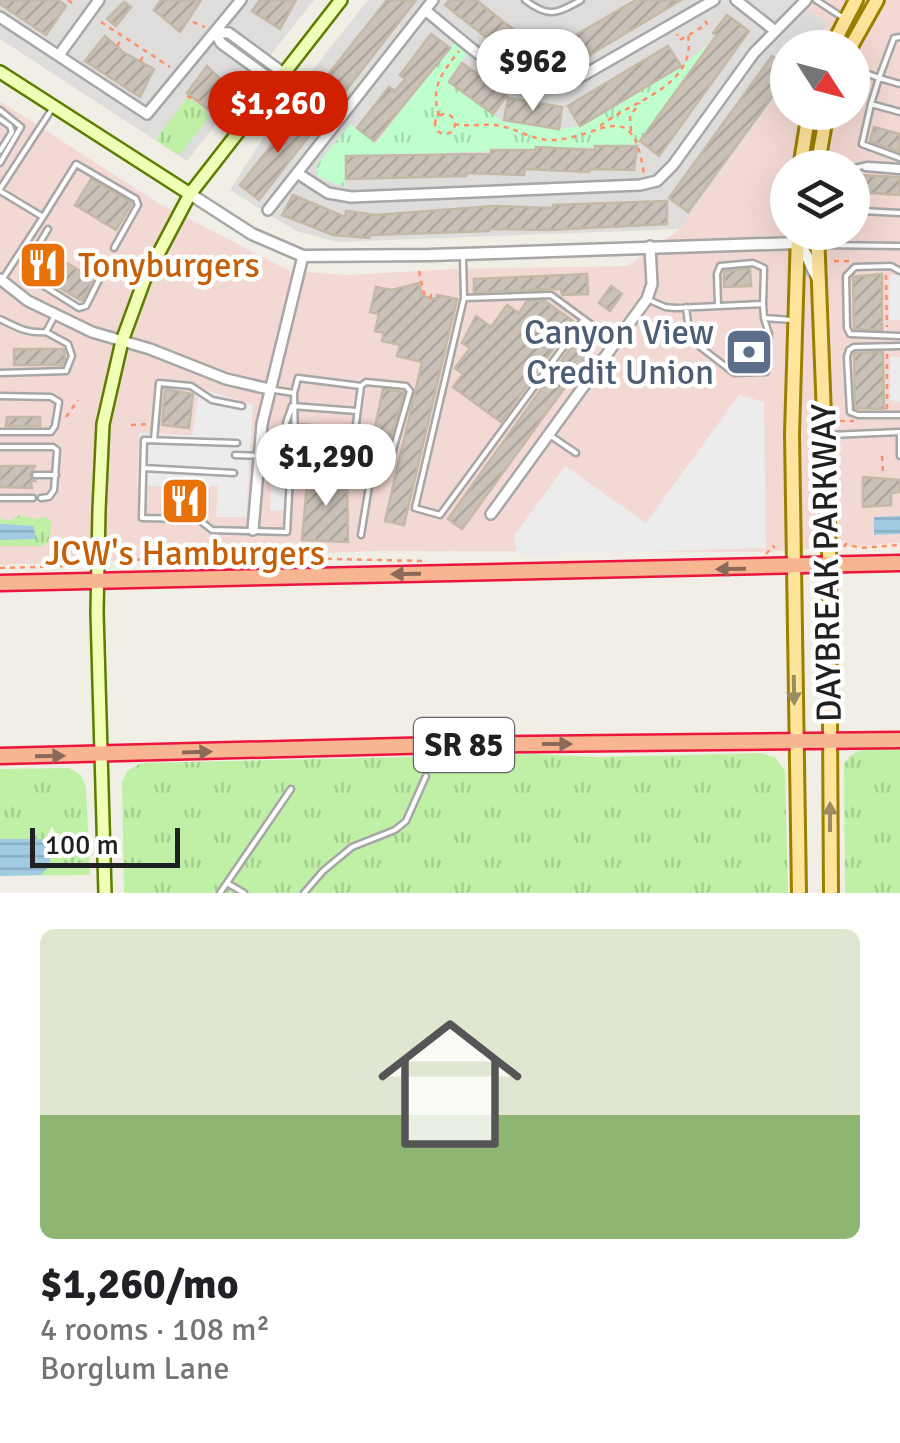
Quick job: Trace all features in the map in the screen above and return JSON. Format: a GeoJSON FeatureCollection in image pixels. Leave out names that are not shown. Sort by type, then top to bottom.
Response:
{"type":"FeatureCollection","features":[{"type":"Feature","properties":{"kind":"highway"},"geometry":{"type":"LineString","coordinates":[[0,583],[900,563]]}},
{"type":"Feature","properties":{"kind":"highway","name":"SR 85"},"geometry":{"type":"LineString","coordinates":[[0,756],[440,745],[900,740]]}},
{"type":"Feature","properties":{"kind":"main road"},"geometry":{"type":"LineString","coordinates":[[104,893],[99,677],[103,424],[122,341],[144,281],[190,194],[341,0]]}},
{"type":"Feature","properties":{"kind":"main road"},"geometry":{"type":"LineString","coordinates":[[840,30],[856,0]]}},
{"type":"Feature","properties":{"kind":"main road"},"geometry":{"type":"LineString","coordinates":[[860,30],[876,0]]}},
{"type":"Feature","properties":{"kind":"main road"},"geometry":{"type":"LineString","coordinates":[[0,72],[190,194]]}},
{"type":"Feature","properties":{"kind":"main road","name":"DAYBREAK PARKWAY"},"geometry":{"type":"LineString","coordinates":[[799,893],[793,567],[794,320],[800,250]]}},
{"type":"Feature","properties":{"kind":"main road","name":"DAYBREAK PARKWAY"},"geometry":{"type":"LineString","coordinates":[[818,250],[829,566],[831,893]]}},
{"type":"Feature","properties":{"kind":"street"},"geometry":{"type":"LineString","coordinates":[[59,55],[99,0]]}},
{"type":"Feature","properties":{"kind":"street"},"geometry":{"type":"LineString","coordinates":[[0,17],[146,114],[241,0]]}},
{"type":"Feature","properties":{"kind":"street"},"geometry":{"type":"LineString","coordinates":[[268,210],[432,0]]}},
{"type":"Feature","properties":{"kind":"street"},"geometry":{"type":"LineString","coordinates":[[425,10],[510,76],[528,84],[552,85],[576,80],[714,0]]}},
{"type":"Feature","properties":{"kind":"street"},"geometry":{"type":"LineString","coordinates":[[736,0],[774,30],[788,21],[806,0]]}},
{"type":"Feature","properties":{"kind":"street"},"geometry":{"type":"LineString","coordinates":[[215,32],[221,44],[280,79],[317,113],[326,112],[338,122]]}},
{"type":"Feature","properties":{"kind":"street"},"geometry":{"type":"LineString","coordinates":[[297,174],[328,193],[351,198],[645,184],[658,180],[673,165],[770,35]]}},
{"type":"Feature","properties":{"kind":"street"},"geometry":{"type":"LineString","coordinates":[[190,194],[252,234],[304,256],[463,254],[770,238]]}},
{"type":"Feature","properties":{"kind":"street"},"geometry":{"type":"LineString","coordinates":[[490,514],[646,299],[652,284],[650,246]]}},
{"type":"Feature","properties":{"kind":"street"},"geometry":{"type":"LineString","coordinates":[[807,250],[810,266],[819,280]]}},
{"type":"Feature","properties":{"kind":"street"},"geometry":{"type":"LineString","coordinates":[[253,530],[269,389],[304,256]]}},
{"type":"Feature","properties":{"kind":"street"},"geometry":{"type":"LineString","coordinates":[[1,280],[28,300],[92,332],[226,379],[269,389]]}},
{"type":"Feature","properties":{"kind":"lane"},"geometry":{"type":"LineString","coordinates":[[525,0],[540,11],[560,12],[581,0]]}},
{"type":"Feature","properties":{"kind":"lane"},"geometry":{"type":"LineString","coordinates":[[816,0],[845,19]]}},
{"type":"Feature","properties":{"kind":"lane"},"geometry":{"type":"LineString","coordinates":[[900,38],[894,38],[890,46],[862,144],[900,158]]}},
{"type":"Feature","properties":{"kind":"lane"},"geometry":{"type":"LineString","coordinates":[[870,74],[900,84]]}},
{"type":"Feature","properties":{"kind":"lane"},"geometry":{"type":"LineString","coordinates":[[871,104],[900,112]]}},
{"type":"Feature","properties":{"kind":"lane"},"geometry":{"type":"LineString","coordinates":[[43,217],[0,190],[54,107]]}},
{"type":"Feature","properties":{"kind":"lane"},"geometry":{"type":"LineString","coordinates":[[0,110],[20,127],[0,164]]}},
{"type":"Feature","properties":{"kind":"lane"},"geometry":{"type":"LineString","coordinates":[[0,119],[12,132],[0,151]]}},
{"type":"Feature","properties":{"kind":"lane"},"geometry":{"type":"LineString","coordinates":[[1,280],[76,164],[136,199],[138,205],[114,248]]}},
{"type":"Feature","properties":{"kind":"lane"},"geometry":{"type":"LineString","coordinates":[[870,167],[900,169]]}},
{"type":"Feature","properties":{"kind":"lane"},"geometry":{"type":"LineString","coordinates":[[870,210],[900,213]]}},
{"type":"Feature","properties":{"kind":"lane"},"geometry":{"type":"LineString","coordinates":[[48,229],[25,274],[79,308],[86,306],[106,264]]}},
{"type":"Feature","properties":{"kind":"lane"},"geometry":{"type":"LineString","coordinates":[[870,243],[900,246]]}},
{"type":"Feature","properties":{"kind":"lane"},"geometry":{"type":"LineString","coordinates":[[463,254],[464,298],[415,508],[440,516],[584,319]]}},
{"type":"Feature","properties":{"kind":"lane"},"geometry":{"type":"LineString","coordinates":[[686,308],[690,339],[734,372],[766,372],[769,334],[764,318],[764,268],[753,263],[720,266],[718,306]]}},
{"type":"Feature","properties":{"kind":"lane"},"geometry":{"type":"LineString","coordinates":[[900,271],[891,266],[855,267],[846,276],[846,328],[850,334],[900,336]]}},
{"type":"Feature","properties":{"kind":"lane"},"geometry":{"type":"LineString","coordinates":[[464,298],[551,295],[615,342]]}},
{"type":"Feature","properties":{"kind":"lane"},"geometry":{"type":"LineString","coordinates":[[646,299],[665,307],[686,308],[764,304]]}},
{"type":"Feature","properties":{"kind":"lane"},"geometry":{"type":"LineString","coordinates":[[46,332],[56,314]]}},
{"type":"Feature","properties":{"kind":"lane"},"geometry":{"type":"LineString","coordinates":[[764,318],[794,320]]}},
{"type":"Feature","properties":{"kind":"lane"},"geometry":{"type":"LineString","coordinates":[[0,319],[27,332],[46,332],[68,344],[72,356],[66,370],[0,374]]}},
{"type":"Feature","properties":{"kind":"lane"},"geometry":{"type":"LineString","coordinates":[[900,346],[854,347],[847,357],[850,412],[900,415]]}},
{"type":"Feature","properties":{"kind":"lane"},"geometry":{"type":"LineString","coordinates":[[285,455],[286,423],[298,378],[361,386]]}},
{"type":"Feature","properties":{"kind":"lane"},"geometry":{"type":"LineString","coordinates":[[292,406],[294,445],[352,454],[353,443],[361,386],[366,382],[406,386],[410,391],[393,450],[353,443]]}},
{"type":"Feature","properties":{"kind":"lane"},"geometry":{"type":"LineString","coordinates":[[154,440],[159,383],[191,386],[212,400],[242,406]]}},
{"type":"Feature","properties":{"kind":"lane"},"geometry":{"type":"LineString","coordinates":[[269,389],[294,393]]}},
{"type":"Feature","properties":{"kind":"lane"},"geometry":{"type":"LineString","coordinates":[[0,396],[50,397],[59,402],[51,432],[0,432]]}},
{"type":"Feature","properties":{"kind":"lane"},"geometry":{"type":"LineString","coordinates":[[292,406],[358,412]]}},
{"type":"Feature","properties":{"kind":"lane"},"geometry":{"type":"LineString","coordinates":[[825,435],[900,432],[900,456]]}},
{"type":"Feature","properties":{"kind":"lane"},"geometry":{"type":"LineString","coordinates":[[548,434],[576,454]]}},
{"type":"Feature","properties":{"kind":"lane"},"geometry":{"type":"LineString","coordinates":[[237,443],[144,440],[142,518],[198,519],[212,530],[288,532],[292,460]]}},
{"type":"Feature","properties":{"kind":"lane"},"geometry":{"type":"LineString","coordinates":[[0,447],[53,447],[58,455],[52,494],[41,498]]}},
{"type":"Feature","properties":{"kind":"lane"},"geometry":{"type":"LineString","coordinates":[[235,456],[280,452],[292,460],[372,468],[361,536]]}},
{"type":"Feature","properties":{"kind":"lane"},"geometry":{"type":"LineString","coordinates":[[142,468],[234,473]]}},
{"type":"Feature","properties":{"kind":"lane"},"geometry":{"type":"LineString","coordinates":[[35,475],[56,475]]}},
{"type":"Feature","properties":{"kind":"lane"},"geometry":{"type":"LineString","coordinates":[[0,498],[33,498]]}},
{"type":"Feature","properties":{"kind":"lane"},"geometry":{"type":"LineString","coordinates":[[304,893],[323,870],[352,847],[395,830],[406,821],[426,776]]}},
{"type":"Feature","properties":{"kind":"lane"},"geometry":{"type":"LineString","coordinates":[[220,893],[291,789]]}},
{"type":"Feature","properties":{"kind":"lane"},"geometry":{"type":"LineString","coordinates":[[228,882],[244,893]]}},
{"type":"Feature","properties":{"kind":"path"},"geometry":{"type":"LineString","coordinates":[[68,0],[75,5]]}},
{"type":"Feature","properties":{"kind":"path"},"geometry":{"type":"LineString","coordinates":[[671,24],[680,40],[688,36],[707,24],[698,9]]}},
{"type":"Feature","properties":{"kind":"path"},"geometry":{"type":"LineString","coordinates":[[102,22],[170,67]]}},
{"type":"Feature","properties":{"kind":"path"},"geometry":{"type":"LineString","coordinates":[[193,22],[215,32]]}},
{"type":"Feature","properties":{"kind":"path"},"geometry":{"type":"LineString","coordinates":[[118,46],[123,36]]}},
{"type":"Feature","properties":{"kind":"path"},"geometry":{"type":"LineString","coordinates":[[454,124],[496,125],[549,140],[574,137],[667,85],[689,55],[688,36]]}},
{"type":"Feature","properties":{"kind":"path"},"geometry":{"type":"LineString","coordinates":[[454,124],[450,132],[441,133],[435,124],[439,116],[434,96],[436,83],[466,42]]}},
{"type":"Feature","properties":{"kind":"path"},"geometry":{"type":"LineString","coordinates":[[140,61],[146,52]]}},
{"type":"Feature","properties":{"kind":"path"},"geometry":{"type":"LineString","coordinates":[[221,102],[248,72]]}},
{"type":"Feature","properties":{"kind":"path"},"geometry":{"type":"LineString","coordinates":[[187,96],[197,101]]}},
{"type":"Feature","properties":{"kind":"path"},"geometry":{"type":"LineString","coordinates":[[645,99],[630,116],[645,184]]}},
{"type":"Feature","properties":{"kind":"path"},"geometry":{"type":"LineString","coordinates":[[439,116],[449,115],[454,124]]}},
{"type":"Feature","properties":{"kind":"path"},"geometry":{"type":"LineString","coordinates":[[599,126],[619,126],[633,136]]}},
{"type":"Feature","properties":{"kind":"path"},"geometry":{"type":"LineString","coordinates":[[886,270],[887,334]]}},
{"type":"Feature","properties":{"kind":"path"},"geometry":{"type":"LineString","coordinates":[[419,271],[424,294],[432,295],[430,300]]}},
{"type":"Feature","properties":{"kind":"path"},"geometry":{"type":"LineString","coordinates":[[887,350],[888,412]]}},
{"type":"Feature","properties":{"kind":"path"},"geometry":{"type":"LineString","coordinates":[[66,417],[78,400]]}},
{"type":"Feature","properties":{"kind":"path"},"geometry":{"type":"LineString","coordinates":[[131,424],[151,424]]}},
{"type":"Feature","properties":{"kind":"path"},"geometry":{"type":"LineString","coordinates":[[882,456],[882,474]]}},
{"type":"Feature","properties":{"kind":"path"},"geometry":{"type":"LineString","coordinates":[[844,548],[846,544],[860,548],[900,545]]}},
{"type":"Feature","properties":{"kind":"path"},"geometry":{"type":"LineString","coordinates":[[760,556],[774,547]]}},
{"type":"Feature","properties":{"kind":"path"},"geometry":{"type":"LineString","coordinates":[[128,559],[437,561]]}},
{"type":"Feature","properties":{"kind":"path"},"geometry":{"type":"LineString","coordinates":[[0,568],[77,563]]}},
{"type":"Feature","properties":{"kind":"shaded area"},"geometry":{"type":"Polygon","coordinates":[[[0,0],[314,0],[187,161],[0,39],[0,0]]]}},
{"type":"Feature","properties":{"kind":"shaded area"},"geometry":{"type":"Polygon","coordinates":[[[368,0],[795,0],[827,23],[823,30],[770,30],[770,105],[680,229],[337,242],[296,231],[230,190],[280,111],[368,0]]]}},
{"type":"Feature","properties":{"kind":"shaded area"},"geometry":{"type":"Polygon","coordinates":[[[795,0],[900,0],[900,543],[765,552],[377,551],[0,565],[0,101],[158,203],[290,271],[347,275],[628,266],[680,229],[770,105],[770,130],[870,130],[870,30],[823,30],[827,23],[795,0]]]}},
{"type":"Feature","properties":{"kind":"shaded area"},"geometry":{"type":"Polygon","coordinates":[[[890,275],[900,275],[900,320],[889,320],[890,275]]]}},
{"type":"Feature","properties":{"kind":"shaded area"},"geometry":{"type":"Polygon","coordinates":[[[890,356],[900,357],[900,402],[890,400],[890,356]]]}},
{"type":"Feature","properties":{"kind":"shaded area"},"geometry":{"type":"Polygon","coordinates":[[[200,388],[253,405],[246,517],[216,517],[218,486],[137,486],[139,433],[192,435],[200,388]]]}},
{"type":"Feature","properties":{"kind":"shaded area"},"geometry":{"type":"Polygon","coordinates":[[[739,395],[764,402],[766,548],[517,556],[514,536],[565,466],[646,523],[739,395]]]}},
{"type":"Feature","properties":{"kind":"shaded area"},"geometry":{"type":"Polygon","coordinates":[[[272,466],[291,467],[289,511],[270,510],[272,466]]]}},
{"type":"Feature","properties":{"kind":"green space"},"geometry":{"type":"Polygon","coordinates":[[[454,43],[467,54],[448,82],[504,122],[559,129],[581,126],[681,67],[710,43],[637,145],[345,157],[345,187],[318,177],[317,165],[350,124],[376,143],[454,43]]]}},
{"type":"Feature","properties":{"kind":"green space"},"geometry":{"type":"Polygon","coordinates":[[[188,97],[205,109],[208,119],[177,154],[158,141],[158,136],[188,97]]]}},
{"type":"Feature","properties":{"kind":"green space"},"geometry":{"type":"Polygon","coordinates":[[[20,515],[44,517],[52,522],[48,542],[42,546],[0,546],[0,518],[8,521],[20,515]]]}},
{"type":"Feature","properties":{"kind":"green space"},"geometry":{"type":"Polygon","coordinates":[[[900,747],[900,893],[845,893],[844,764],[861,750],[900,747]]]}},
{"type":"Feature","properties":{"kind":"green space"},"geometry":{"type":"Polygon","coordinates":[[[761,753],[776,758],[785,771],[788,893],[124,893],[122,783],[127,771],[141,763],[761,753]]]}},
{"type":"Feature","properties":{"kind":"green space"},"geometry":{"type":"Polygon","coordinates":[[[69,768],[81,775],[86,787],[90,875],[0,876],[0,769],[69,768]]]}},
{"type":"Feature","properties":{"kind":"water"},"geometry":{"type":"Polygon","coordinates":[[[900,516],[900,534],[874,535],[874,517],[900,516]]]}},
{"type":"Feature","properties":{"kind":"water"},"geometry":{"type":"Polygon","coordinates":[[[0,524],[34,526],[35,539],[0,540],[0,524]]]}},
{"type":"Feature","properties":{"kind":"water"},"geometry":{"type":"Polygon","coordinates":[[[0,839],[41,839],[49,846],[50,865],[41,875],[0,876],[0,839]]]}},
{"type":"Feature","properties":{"kind":"building"},"geometry":{"type":"Polygon","coordinates":[[[0,0],[58,0],[66,6],[46,35],[0,4],[0,0]]]}},
{"type":"Feature","properties":{"kind":"building"},"geometry":{"type":"Polygon","coordinates":[[[161,0],[201,0],[180,32],[154,10],[161,0]]]}},
{"type":"Feature","properties":{"kind":"building"},"geometry":{"type":"Polygon","coordinates":[[[260,0],[296,0],[280,29],[252,11],[260,0]]]}},
{"type":"Feature","properties":{"kind":"building"},"geometry":{"type":"Polygon","coordinates":[[[387,0],[416,0],[340,98],[332,95],[319,86],[387,0]]]}},
{"type":"Feature","properties":{"kind":"building"},"geometry":{"type":"Polygon","coordinates":[[[449,0],[476,0],[537,48],[520,64],[445,5],[449,0]]]}},
{"type":"Feature","properties":{"kind":"building"},"geometry":{"type":"Polygon","coordinates":[[[636,0],[681,0],[581,60],[569,39],[636,0]]]}},
{"type":"Feature","properties":{"kind":"building"},"geometry":{"type":"Polygon","coordinates":[[[124,2],[131,7],[116,26],[107,19],[124,2]]]}},
{"type":"Feature","properties":{"kind":"building"},"geometry":{"type":"Polygon","coordinates":[[[727,15],[749,31],[659,156],[640,141],[717,35],[713,33],[727,15]]]}},
{"type":"Feature","properties":{"kind":"building"},"geometry":{"type":"Polygon","coordinates":[[[431,34],[450,48],[374,141],[357,128],[389,87],[395,91],[405,79],[400,75],[431,34]]]}},
{"type":"Feature","properties":{"kind":"building"},"geometry":{"type":"Polygon","coordinates":[[[105,36],[123,52],[154,69],[140,97],[85,61],[105,36]]]}},
{"type":"Feature","properties":{"kind":"building"},"geometry":{"type":"Polygon","coordinates":[[[565,43],[568,66],[543,70],[539,48],[565,43]]]}},
{"type":"Feature","properties":{"kind":"building"},"geometry":{"type":"Polygon","coordinates":[[[668,46],[681,66],[580,126],[568,106],[668,46]]]}},
{"type":"Feature","properties":{"kind":"building"},"geometry":{"type":"Polygon","coordinates":[[[770,59],[770,100],[688,212],[669,198],[770,59]]]}},
{"type":"Feature","properties":{"kind":"building"},"geometry":{"type":"Polygon","coordinates":[[[462,63],[507,95],[493,114],[449,82],[462,63]]]}},
{"type":"Feature","properties":{"kind":"building"},"geometry":{"type":"Polygon","coordinates":[[[207,66],[232,90],[209,110],[187,93],[207,66]]]}},
{"type":"Feature","properties":{"kind":"building"},"geometry":{"type":"Polygon","coordinates":[[[508,98],[562,107],[559,129],[504,120],[508,98]]]}},
{"type":"Feature","properties":{"kind":"building"},"geometry":{"type":"Polygon","coordinates":[[[298,112],[316,127],[259,200],[240,185],[298,112]]]}},
{"type":"Feature","properties":{"kind":"building"},"geometry":{"type":"Polygon","coordinates":[[[874,127],[900,134],[900,152],[870,141],[874,127]]]}},
{"type":"Feature","properties":{"kind":"building"},"geometry":{"type":"Polygon","coordinates":[[[595,146],[637,146],[634,170],[525,169],[524,175],[466,173],[346,179],[346,156],[491,154],[491,150],[536,147],[595,150],[595,146]]]}},
{"type":"Feature","properties":{"kind":"building"},"geometry":{"type":"Polygon","coordinates":[[[870,176],[900,177],[900,195],[870,193],[870,176]]]}},
{"type":"Feature","properties":{"kind":"building"},"geometry":{"type":"Polygon","coordinates":[[[91,179],[132,203],[116,230],[75,205],[91,179]]]}},
{"type":"Feature","properties":{"kind":"building"},"geometry":{"type":"Polygon","coordinates":[[[293,195],[345,217],[346,211],[376,215],[494,206],[553,208],[667,201],[667,224],[489,229],[369,238],[333,235],[282,215],[293,195]]]}},
{"type":"Feature","properties":{"kind":"building"},"geometry":{"type":"Polygon","coordinates":[[[44,249],[93,279],[82,301],[31,271],[44,249]]]}},
{"type":"Feature","properties":{"kind":"building"},"geometry":{"type":"Polygon","coordinates":[[[750,269],[751,286],[724,287],[724,271],[750,269]]]}},
{"type":"Feature","properties":{"kind":"building"},"geometry":{"type":"Polygon","coordinates":[[[587,274],[588,294],[562,295],[561,289],[474,292],[474,279],[587,274]]]}},
{"type":"Feature","properties":{"kind":"building"},"geometry":{"type":"Polygon","coordinates":[[[882,274],[882,330],[854,329],[853,277],[882,274]]]}},
{"type":"Feature","properties":{"kind":"building"},"geometry":{"type":"Polygon","coordinates":[[[419,283],[422,296],[457,299],[404,525],[385,521],[422,362],[397,356],[400,345],[382,341],[384,333],[375,331],[379,314],[370,312],[376,287],[392,290],[419,283]]]}},
{"type":"Feature","properties":{"kind":"building"},"geometry":{"type":"Polygon","coordinates":[[[611,286],[622,294],[610,311],[599,303],[611,286]]]}},
{"type":"Feature","properties":{"kind":"building"},"geometry":{"type":"Polygon","coordinates":[[[527,301],[545,301],[573,321],[501,422],[453,387],[463,374],[455,368],[470,348],[462,343],[476,316],[491,327],[507,305],[519,313],[527,301]]]}},
{"type":"Feature","properties":{"kind":"building"},"geometry":{"type":"Polygon","coordinates":[[[577,339],[592,350],[462,529],[448,519],[577,339]]]}},
{"type":"Feature","properties":{"kind":"building"},"geometry":{"type":"Polygon","coordinates":[[[732,345],[762,345],[759,367],[750,367],[745,359],[732,359],[732,345]]]}},
{"type":"Feature","properties":{"kind":"building"},"geometry":{"type":"Polygon","coordinates":[[[14,349],[64,349],[65,359],[62,365],[14,365],[14,349]]]}},
{"type":"Feature","properties":{"kind":"building"},"geometry":{"type":"Polygon","coordinates":[[[883,352],[884,409],[855,408],[854,353],[883,352]]]}},
{"type":"Feature","properties":{"kind":"building"},"geometry":{"type":"Polygon","coordinates":[[[165,389],[193,394],[189,428],[162,425],[165,389]]]}},
{"type":"Feature","properties":{"kind":"building"},"geometry":{"type":"Polygon","coordinates":[[[383,389],[404,392],[390,440],[373,437],[383,389]]]}},
{"type":"Feature","properties":{"kind":"building"},"geometry":{"type":"Polygon","coordinates":[[[7,417],[40,417],[40,426],[6,426],[7,417]]]}},
{"type":"Feature","properties":{"kind":"building"},"geometry":{"type":"Polygon","coordinates":[[[300,424],[346,428],[344,447],[301,443],[300,424]]]}},
{"type":"Feature","properties":{"kind":"building"},"geometry":{"type":"Polygon","coordinates":[[[0,466],[35,466],[30,474],[35,481],[31,481],[32,488],[0,487],[0,466]]]}},
{"type":"Feature","properties":{"kind":"building"},"geometry":{"type":"Polygon","coordinates":[[[308,474],[347,476],[348,542],[302,540],[308,474]]]}},
{"type":"Feature","properties":{"kind":"building"},"geometry":{"type":"Polygon","coordinates":[[[863,477],[900,480],[900,492],[891,493],[891,505],[863,507],[863,477]]]}},
{"type":"Feature","properties":{"kind":"building","name":"JCW's Hamburgers"},"geometry":{"type":"Polygon","coordinates":[[[163,489],[208,490],[208,513],[162,511],[163,489]]]}},
{"type":"Feature","properties":{"kind":"place","name":"Tonyburgers"},"geometry":{"type":"Point","coordinates":[43,265]}},
{"type":"Feature","properties":{"kind":"place","name":"Canyon View Credit Union"},"geometry":{"type":"Point","coordinates":[749,352]}},
{"type":"Feature","properties":{"kind":"place","name":"JCW's Hamburgers"},"geometry":{"type":"Point","coordinates":[185,501]}}]}
